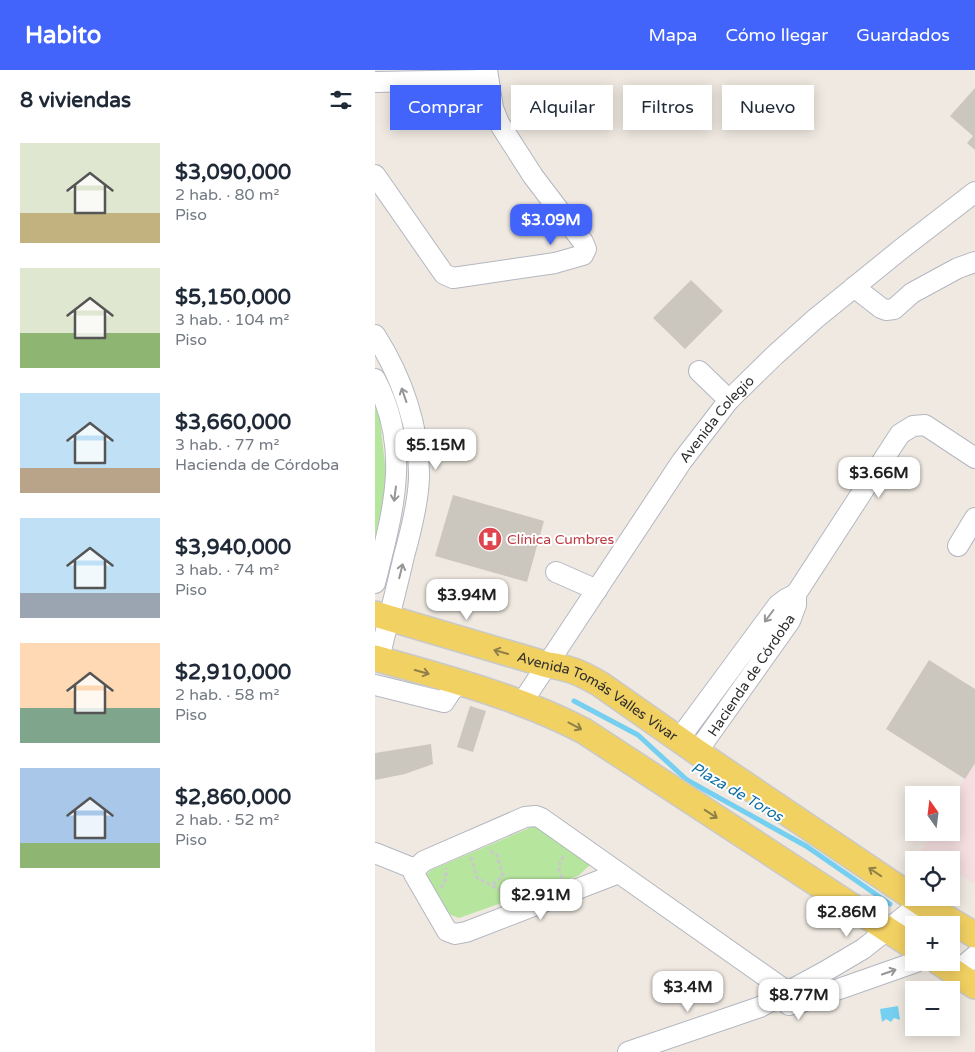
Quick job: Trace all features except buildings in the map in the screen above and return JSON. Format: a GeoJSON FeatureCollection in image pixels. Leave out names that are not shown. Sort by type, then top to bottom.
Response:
{"type":"FeatureCollection","features":[{"type":"Feature","properties":{"kind":"main road","name":"Avenida Tomás Valles Vivar"},"geometry":{"type":"LineString","coordinates":[[382,616],[548,665],[568,668],[600,684],[688,746],[905,892]]}},
{"type":"Feature","properties":{"kind":"main road"},"geometry":{"type":"LineString","coordinates":[[377,659],[461,684],[565,721],[599,740],[905,941]]}},
{"type":"Feature","properties":{"kind":"main road","name":"Avenida Tomás Valles Vivar"},"geometry":{"type":"LineString","coordinates":[[926,906],[975,935]]}},
{"type":"Feature","properties":{"kind":"street"},"geometry":{"type":"LineString","coordinates":[[375,82],[487,75],[493,108],[499,123],[533,176],[583,242],[586,250],[583,255],[555,263],[453,278],[444,274],[375,176]]}},
{"type":"Feature","properties":{"kind":"street","name":"Avenida Colegio"},"geometry":{"type":"LineString","coordinates":[[521,704],[695,442],[729,400],[775,355],[854,287],[975,192]]}},
{"type":"Feature","properties":{"kind":"street"},"geometry":{"type":"LineString","coordinates":[[854,287],[881,308],[886,310],[894,309],[913,293],[959,268],[975,262]]}},
{"type":"Feature","properties":{"kind":"street"},"geometry":{"type":"LineString","coordinates":[[375,335],[390,361],[401,386],[413,423],[419,461],[417,501],[382,616],[377,659]]}},
{"type":"Feature","properties":{"kind":"street"},"geometry":{"type":"LineString","coordinates":[[699,371],[729,400]]}},
{"type":"Feature","properties":{"kind":"street"},"geometry":{"type":"LineString","coordinates":[[375,379],[387,406],[397,452],[394,501],[375,583]]}},
{"type":"Feature","properties":{"kind":"street","name":"Hacienda de Córdoba"},"geometry":{"type":"LineString","coordinates":[[688,746],[790,621],[796,605],[796,594],[900,434],[913,426],[925,425],[975,458]]}},
{"type":"Feature","properties":{"kind":"street"},"geometry":{"type":"LineString","coordinates":[[958,546],[975,518]]}},
{"type":"Feature","properties":{"kind":"street"},"geometry":{"type":"LineString","coordinates":[[556,572],[597,590]]}},
{"type":"Feature","properties":{"kind":"street"},"geometry":{"type":"LineString","coordinates":[[375,685],[443,702],[452,690],[461,684]]}},
{"type":"Feature","properties":{"kind":"street"},"geometry":{"type":"LineString","coordinates":[[415,869],[424,861],[531,815],[541,818],[795,997],[860,982],[905,966]]}},
{"type":"Feature","properties":{"kind":"street"},"geometry":{"type":"LineString","coordinates":[[375,853],[415,869]]}},
{"type":"Feature","properties":{"kind":"street"},"geometry":{"type":"LineString","coordinates":[[415,869],[416,878],[447,931],[455,934],[467,932],[619,873]]}},
{"type":"Feature","properties":{"kind":"street"},"geometry":{"type":"LineString","coordinates":[[628,1052],[760,1007],[781,1006],[888,931],[917,906]]}},
{"type":"Feature","properties":{"kind":"street"},"geometry":{"type":"LineString","coordinates":[[956,974],[975,956]]}},
{"type":"Feature","properties":{"kind":"street"},"geometry":{"type":"LineString","coordinates":[[849,957],[860,982]]}},
{"type":"Feature","properties":{"kind":"path"},"geometry":{"type":"LineString","coordinates":[[483,847],[497,855],[501,866],[503,876],[492,885]]}},
{"type":"Feature","properties":{"kind":"path"},"geometry":{"type":"LineString","coordinates":[[470,853],[477,878],[515,898],[505,901]]}},
{"type":"Feature","properties":{"kind":"path"},"geometry":{"type":"LineString","coordinates":[[563,881],[559,872],[559,864],[565,853]]}},
{"type":"Feature","properties":{"kind":"path"},"geometry":{"type":"LineString","coordinates":[[441,889],[447,878],[445,864]]}},
{"type":"Feature","properties":{"kind":"shaded area"},"geometry":{"type":"Polygon","coordinates":[[[975,763],[975,884],[960,875],[960,851],[921,851],[927,841],[960,841],[960,787],[975,763]]]}},
{"type":"Feature","properties":{"kind":"green space"},"geometry":{"type":"Polygon","coordinates":[[[375,404],[379,412],[387,482],[379,527],[375,537],[375,404]]]}},
{"type":"Feature","properties":{"kind":"green space"},"geometry":{"type":"Polygon","coordinates":[[[536,825],[590,865],[578,876],[459,918],[451,915],[427,888],[425,876],[431,870],[536,825]]]}},
{"type":"Feature","properties":{"kind":"water"},"geometry":{"type":"Polygon","coordinates":[[[898,1006],[900,1020],[894,1018],[891,1022],[886,1019],[882,1022],[880,1009],[898,1006]]]}},
{"type":"Feature","properties":{"kind":"waterway","name":"Plaza de Toros"},"geometry":{"type":"LineString","coordinates":[[574,701],[638,735],[687,780],[806,846],[890,904]]}},
{"type":"Feature","properties":{"kind":"place","name":"Clínica Cumbres"},"geometry":{"type":"Point","coordinates":[490,539]}}]}
